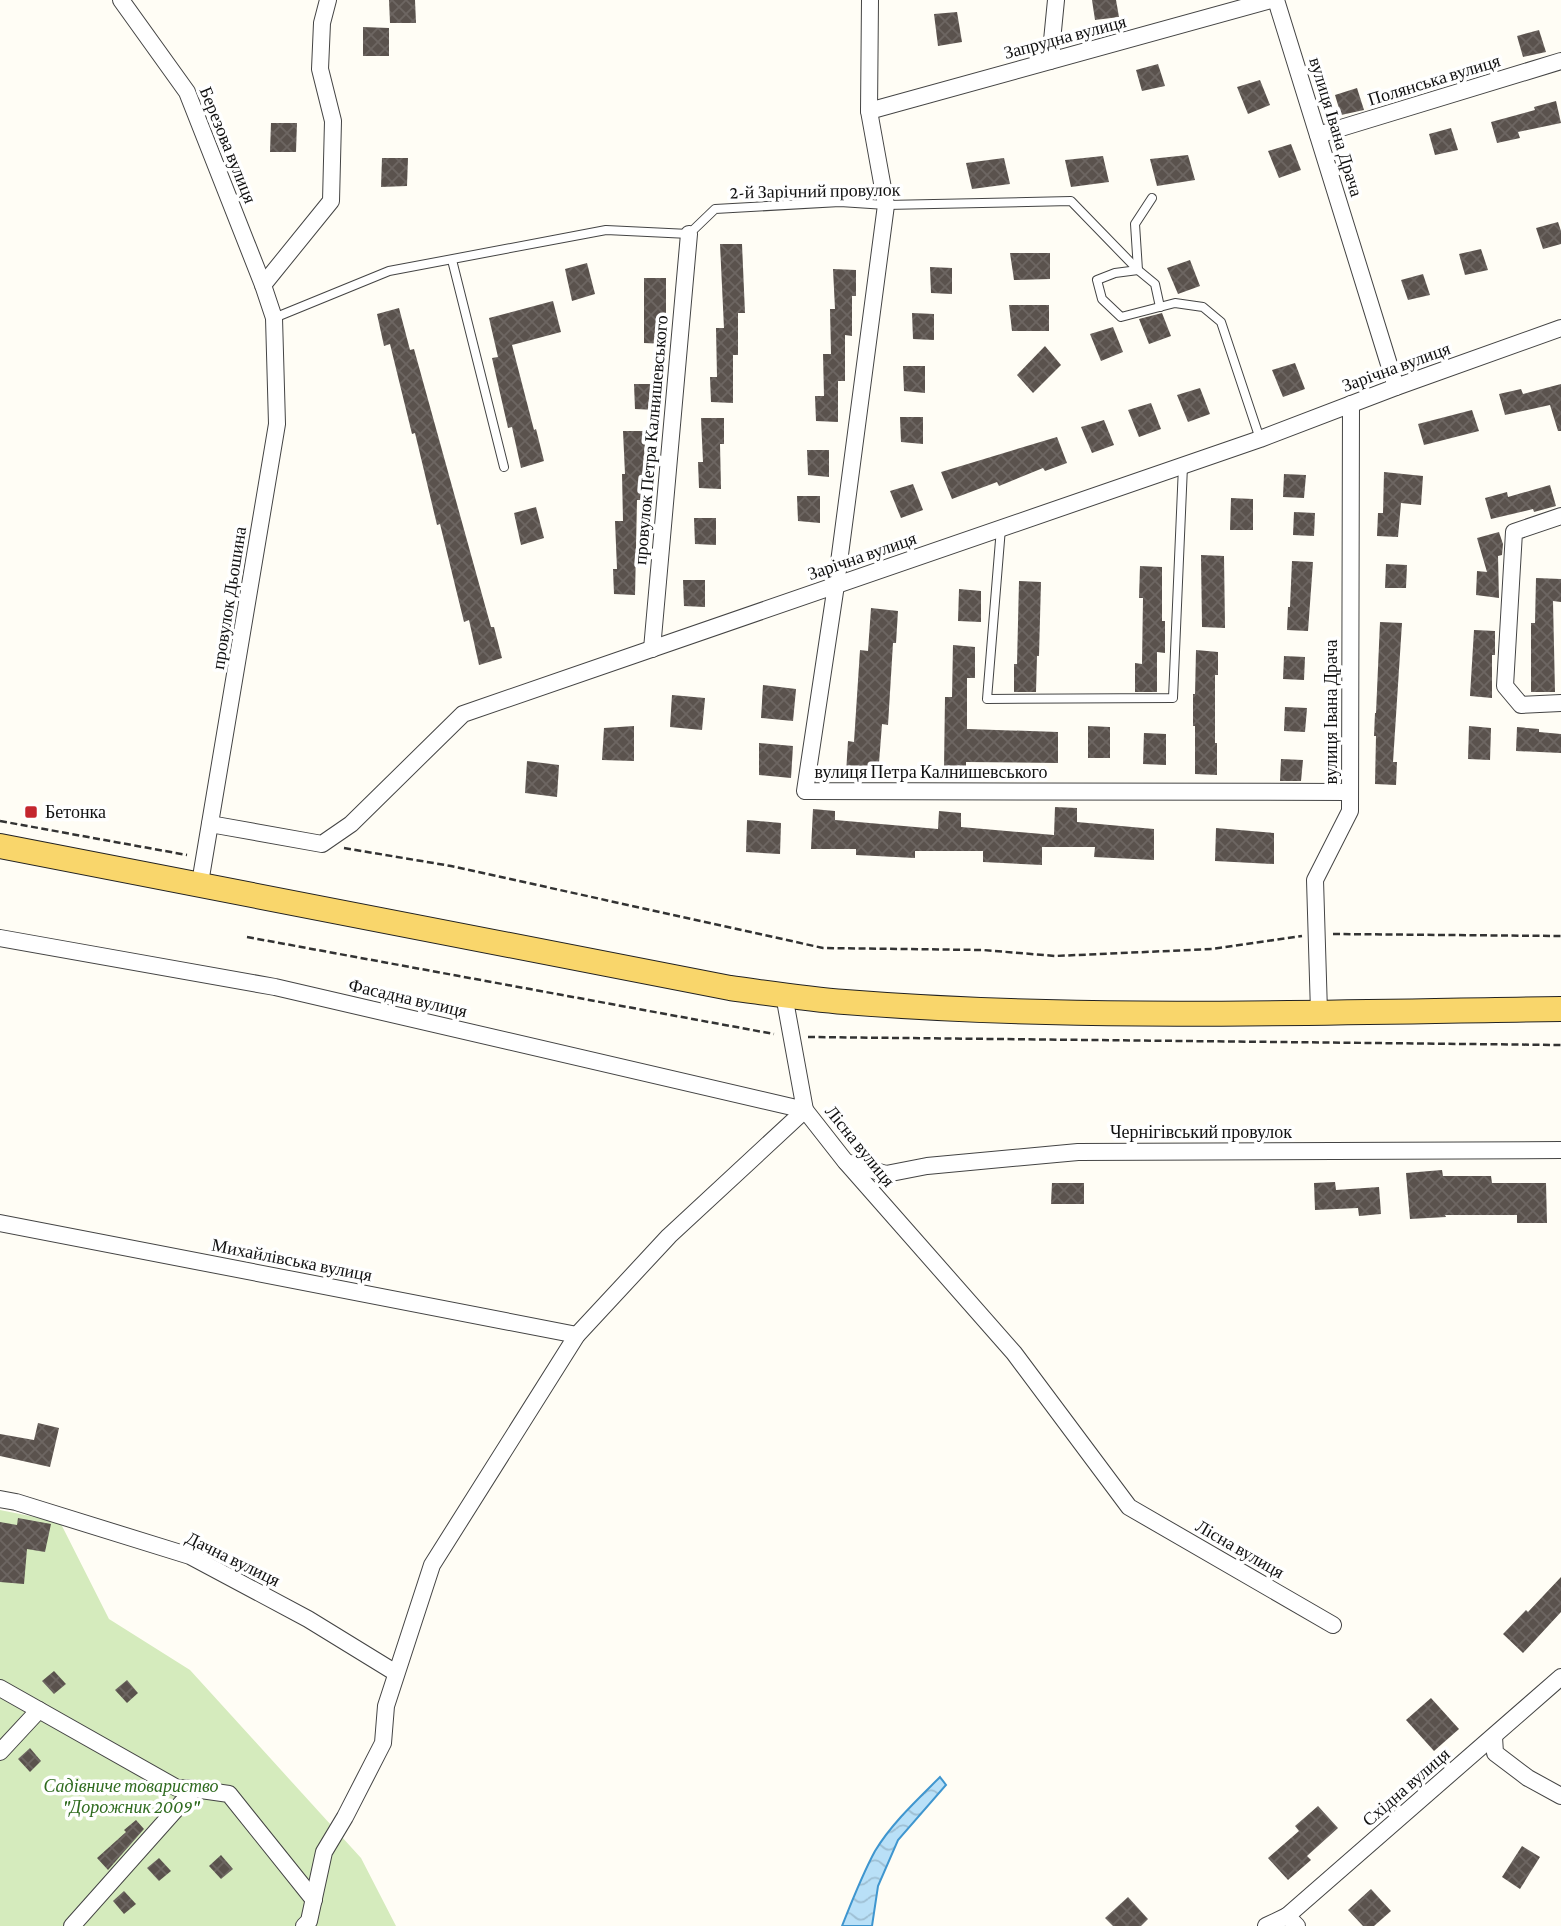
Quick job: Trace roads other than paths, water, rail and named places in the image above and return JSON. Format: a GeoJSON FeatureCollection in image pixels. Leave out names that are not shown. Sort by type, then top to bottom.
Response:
{"type":"FeatureCollection","features":[{"type":"Feature","properties":{"kind":"main road"},"geometry":{"type":"LineString","coordinates":[[0,846],[730,988],[842,1002],[955,1010],[1149,1014],[1561,1009]]}},
{"type":"Feature","properties":{"kind":"street","name":"Березова вулиця"},"geometry":{"type":"LineString","coordinates":[[121,0],[187,92],[274,317]]}},
{"type":"Feature","properties":{"kind":"street"},"geometry":{"type":"LineString","coordinates":[[263,285],[331,201],[333,121],[320,68],[322,23],[328,0]]}},
{"type":"Feature","properties":{"kind":"street","name":"вулиця Петра Калнишевського"},"geometry":{"type":"LineString","coordinates":[[870,0],[869,111],[886,205],[836,585],[805,791],[1350,792]]}},
{"type":"Feature","properties":{"kind":"street"},"geometry":{"type":"LineString","coordinates":[[1050,61],[1056,0]]}},
{"type":"Feature","properties":{"kind":"street","name":"Запрудна вулиця"},"geometry":{"type":"LineString","coordinates":[[869,111],[1271,0]]}},
{"type":"Feature","properties":{"kind":"street","name":"вулиця Івана Драча"},"geometry":{"type":"LineString","coordinates":[[1276,0],[1396,387]]}},
{"type":"Feature","properties":{"kind":"street","name":"Полянська вулиця"},"geometry":{"type":"LineString","coordinates":[[1318,135],[1561,61]]}},
{"type":"Feature","properties":{"kind":"street","name":"провулок Петра Калнишевського"},"geometry":{"type":"LineString","coordinates":[[652,649],[689,234]]}},
{"type":"Feature","properties":{"kind":"street","name":"провулок Дьошина"},"geometry":{"type":"LineString","coordinates":[[200,883],[277,424],[274,317]]}},
{"type":"Feature","properties":{"kind":"street","name":"Зарічна вулиця"},"geometry":{"type":"LineString","coordinates":[[210,824],[323,844],[351,824],[463,714],[1260,439],[1561,328]]}},
{"type":"Feature","properties":{"kind":"street","name":"вулиця Івана Драча"},"geometry":{"type":"LineString","coordinates":[[1318,1012],[1315,880],[1350,811],[1351,404]]}},
{"type":"Feature","properties":{"kind":"street"},"geometry":{"type":"LineString","coordinates":[[1561,516],[1514,532],[1505,686],[1521,705],[1561,703]]}},
{"type":"Feature","properties":{"kind":"street","name":"Фасадна вулиця"},"geometry":{"type":"LineString","coordinates":[[0,938],[275,987],[805,1110]]}},
{"type":"Feature","properties":{"kind":"street"},"geometry":{"type":"LineString","coordinates":[[784,995],[805,1110]]}},
{"type":"Feature","properties":{"kind":"street","name":"Лісна вулиця"},"geometry":{"type":"LineString","coordinates":[[308,1924],[324,1852],[383,1743],[386,1706],[432,1565],[577,1335],[669,1236],[805,1110],[845,1161],[1014,1353],[1129,1507],[1333,1625]]}},
{"type":"Feature","properties":{"kind":"street","name":"Чернігівський провулок"},"geometry":{"type":"LineString","coordinates":[[845,1161],[886,1174],[927,1166],[1078,1152],[1561,1150]]}},
{"type":"Feature","properties":{"kind":"street","name":"Михайлівська вулиця"},"geometry":{"type":"LineString","coordinates":[[0,1223],[577,1335]]}},
{"type":"Feature","properties":{"kind":"street","name":"Дачна вулиця"},"geometry":{"type":"LineString","coordinates":[[0,1499],[190,1556],[308,1619],[396,1673]]}},
{"type":"Feature","properties":{"kind":"street","name":"Східна вулиця"},"geometry":{"type":"LineString","coordinates":[[1266,1926],[1292,1921],[1561,1677]]}},
{"type":"Feature","properties":{"kind":"street"},"geometry":{"type":"LineString","coordinates":[[0,1688],[177,1788],[229,1794],[314,1900]]}},
{"type":"Feature","properties":{"kind":"street"},"geometry":{"type":"LineString","coordinates":[[0,1752],[39,1710]]}},
{"type":"Feature","properties":{"kind":"street"},"geometry":{"type":"LineString","coordinates":[[1494,1737],[1495,1753],[1528,1778],[1561,1796]]}},
{"type":"Feature","properties":{"kind":"street"},"geometry":{"type":"LineString","coordinates":[[72,1926],[194,1789]]}},
{"type":"Feature","properties":{"kind":"lane"},"geometry":{"type":"LineString","coordinates":[[1152,198],[1135,224],[1138,270],[1115,273],[1097,280],[1102,299],[1121,317],[1175,303],[1203,307],[1221,322],[1260,439]]}},
{"type":"Feature","properties":{"kind":"lane","name":"2-й Зарічний провулок"},"geometry":{"type":"LineString","coordinates":[[689,234],[715,209],[840,202],[886,205],[1071,201],[1155,284],[1160,307]]}},
{"type":"Feature","properties":{"kind":"lane"},"geometry":{"type":"LineString","coordinates":[[274,317],[389,271],[606,230],[689,234]]}},
{"type":"Feature","properties":{"kind":"lane"},"geometry":{"type":"LineString","coordinates":[[452,260],[504,467]]}},
{"type":"Feature","properties":{"kind":"lane"},"geometry":{"type":"LineString","coordinates":[[1002,528],[987,699],[1172,698],[1183,466]]}},
{"type":"Feature","properties":{"kind":"water"},"geometry":{"type":"Polygon","coordinates":[[[940,1777],[946,1785],[898,1840],[878,1886],[872,1926],[842,1926],[875,1851],[905,1812],[940,1777]]]}},
{"type":"Feature","properties":{"kind":"place","name":"Бетонка"},"geometry":{"type":"Point","coordinates":[31,812]}},
{"type":"Feature","properties":{"kind":"park label","name":"Садівниче товариство \"Дорожник 2009\""},"geometry":{"type":"Point","coordinates":[131,1796]}}]}
